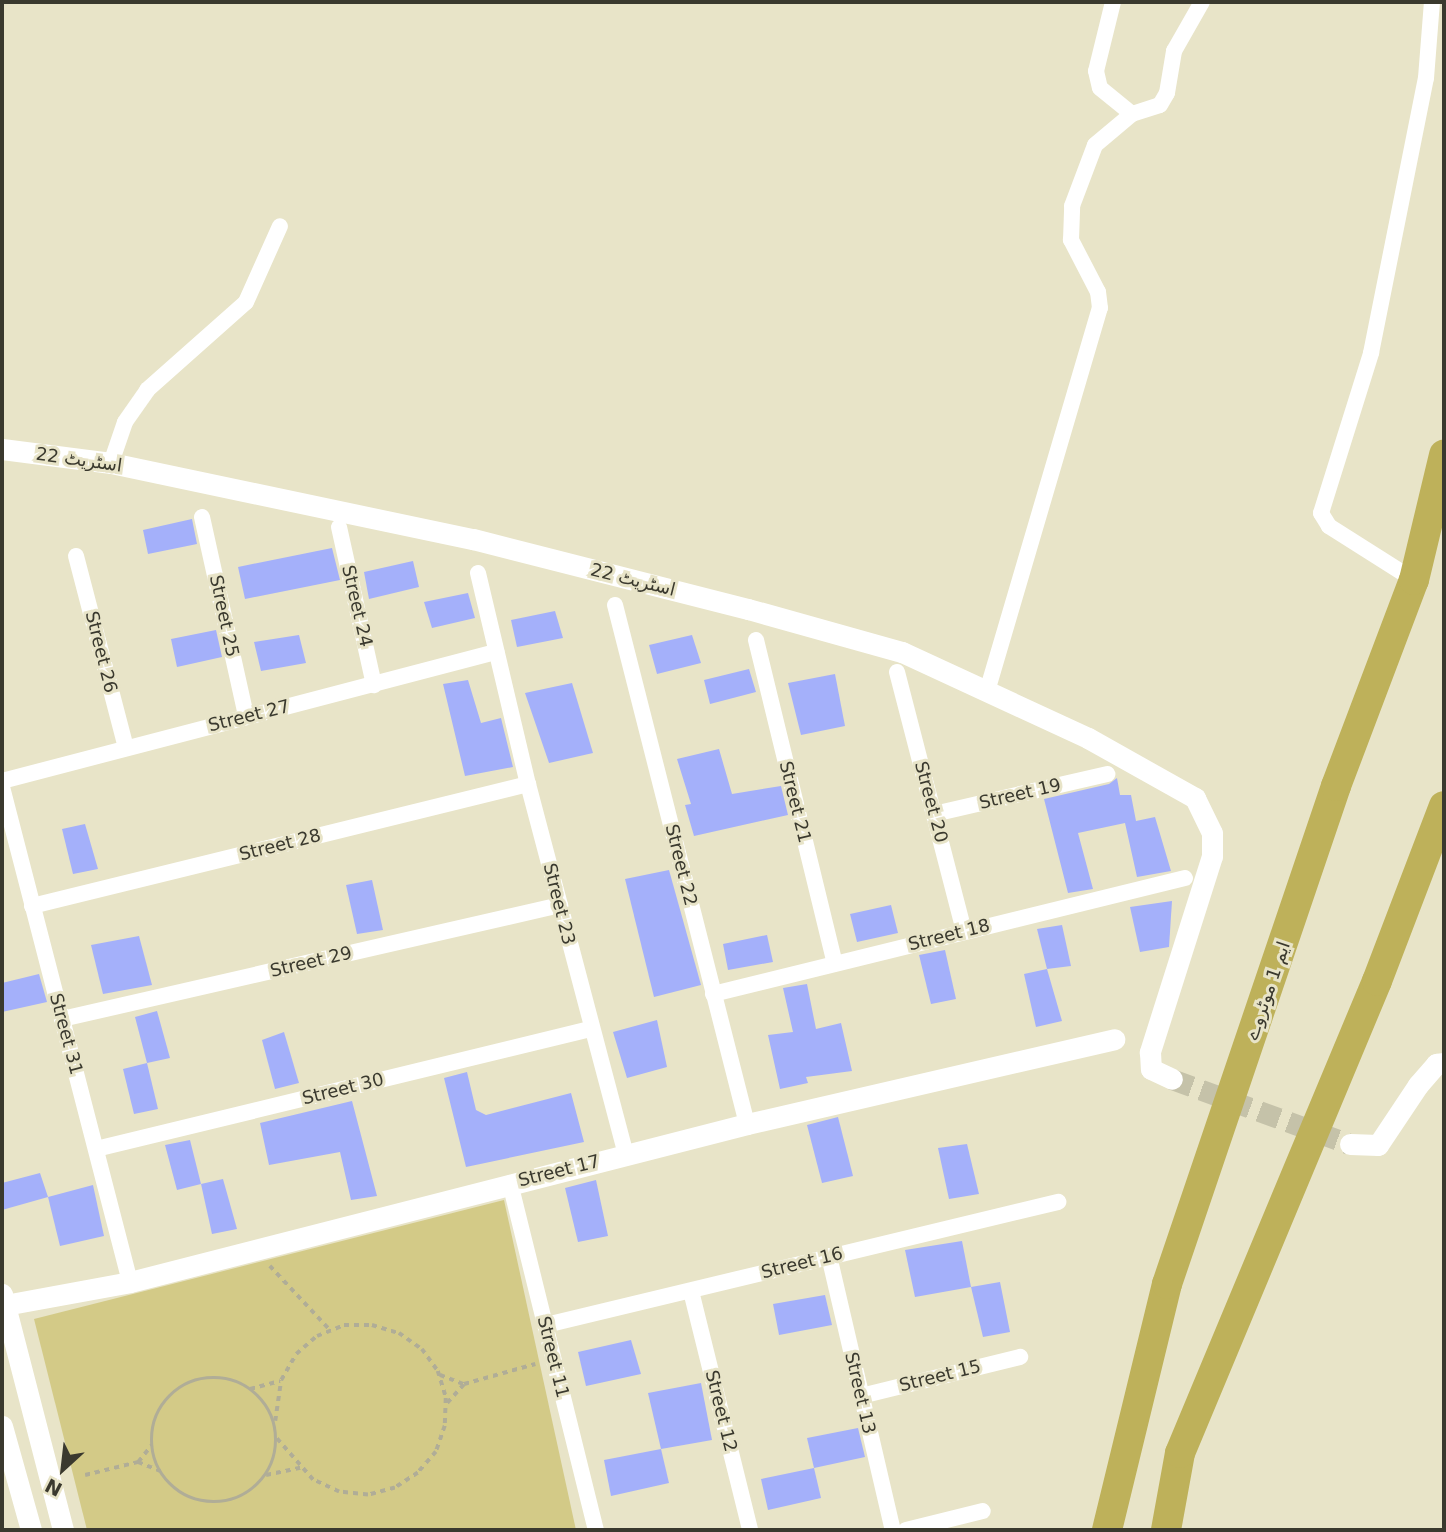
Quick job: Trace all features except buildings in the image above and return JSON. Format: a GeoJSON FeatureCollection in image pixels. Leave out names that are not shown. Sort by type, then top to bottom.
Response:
{"type":"FeatureCollection","features":[{"type":"Feature","properties":{"kind":"highway","name":"ایم 1 موٹروے"},"geometry":{"type":"LineString","coordinates":[[1107,1530],[1167,1284],[1336,786],[1414,580],[1444,456]]}},
{"type":"Feature","properties":{"kind":"highway"},"geometry":{"type":"LineString","coordinates":[[1166,1530],[1180,1453],[1377,981],[1444,806]]}},
{"type":"Feature","properties":{"kind":"street"},"geometry":{"type":"LineString","coordinates":[[1113,2],[1096,71],[1100,88],[1132,114]]}},
{"type":"Feature","properties":{"kind":"street"},"geometry":{"type":"LineString","coordinates":[[988,688],[1100,308],[1098,292],[1071,240],[1072,206],[1095,145],[1132,114],[1160,104],[1167,93],[1174,51],[1202,2]]}},
{"type":"Feature","properties":{"kind":"street"},"geometry":{"type":"LineString","coordinates":[[1414,580],[1329,526],[1321,513],[1371,354],[1426,78],[1432,2]]}},
{"type":"Feature","properties":{"kind":"street"},"geometry":{"type":"LineString","coordinates":[[111,463],[125,422],[147,390],[246,302],[280,226]]}},
{"type":"Feature","properties":{"kind":"street","name":"اسٹریٹ 22"},"geometry":{"type":"LineString","coordinates":[[2,449],[111,463],[473,539],[748,609],[902,652],[988,688],[1195,798],[1212,833],[1212,856],[1150,1052],[1151,1069],[1172,1079]]}},
{"type":"Feature","properties":{"kind":"street","name":"Street 25"},"geometry":{"type":"LineString","coordinates":[[202,517],[246,716]]}},
{"type":"Feature","properties":{"kind":"street","name":"Street 24"},"geometry":{"type":"LineString","coordinates":[[339,527],[374,685]]}},
{"type":"Feature","properties":{"kind":"street","name":"Street 26"},"geometry":{"type":"LineString","coordinates":[[76,556],[125,748]]}},
{"type":"Feature","properties":{"kind":"street","name":"Street 23"},"geometry":{"type":"LineString","coordinates":[[478,573],[590,1029],[626,1154]]}},
{"type":"Feature","properties":{"kind":"street","name":"Street 22"},"geometry":{"type":"LineString","coordinates":[[615,605],[747,1124]]}},
{"type":"Feature","properties":{"kind":"street","name":"Street 21"},"geometry":{"type":"LineString","coordinates":[[755,640],[835,964]]}},
{"type":"Feature","properties":{"kind":"street","name":"Street 27"},"geometry":{"type":"LineString","coordinates":[[2,781],[496,652]]}},
{"type":"Feature","properties":{"kind":"street","name":"Street 20"},"geometry":{"type":"LineString","coordinates":[[897,672],[964,932]]}},
{"type":"Feature","properties":{"kind":"street","name":"Street 19"},"geometry":{"type":"LineString","coordinates":[[934,814],[1107,774]]}},
{"type":"Feature","properties":{"kind":"street","name":"Street 28"},"geometry":{"type":"LineString","coordinates":[[32,906],[528,784]]}},
{"type":"Feature","properties":{"kind":"street","name":"Street 31"},"geometry":{"type":"LineString","coordinates":[[2,787],[130,1282]]}},
{"type":"Feature","properties":{"kind":"street","name":"Street 18"},"geometry":{"type":"LineString","coordinates":[[713,994],[1185,878]]}},
{"type":"Feature","properties":{"kind":"street","name":"Street 29"},"geometry":{"type":"LineString","coordinates":[[62,1019],[560,905]]}},
{"type":"Feature","properties":{"kind":"street","name":"Street 30"},"geometry":{"type":"LineString","coordinates":[[96,1149],[590,1029]]}},
{"type":"Feature","properties":{"kind":"street","name":"Street 17"},"geometry":{"type":"LineString","coordinates":[[3,1300],[130,1282],[747,1124],[1114,1039]]}},
{"type":"Feature","properties":{"kind":"street"},"geometry":{"type":"LineString","coordinates":[[1350,1144],[1378,1145],[1409,1095],[1436,1064],[1444,1063]]}},
{"type":"Feature","properties":{"kind":"street","name":"Street 11"},"geometry":{"type":"LineString","coordinates":[[510,1184],[596,1530]]}},
{"type":"Feature","properties":{"kind":"street","name":"Street 16"},"geometry":{"type":"LineString","coordinates":[[545,1325],[1058,1202]]}},
{"type":"Feature","properties":{"kind":"street","name":"Street 13"},"geometry":{"type":"LineString","coordinates":[[829,1256],[893,1530]]}},
{"type":"Feature","properties":{"kind":"street","name":"Street 12"},"geometry":{"type":"LineString","coordinates":[[691,1292],[750,1530]]}},
{"type":"Feature","properties":{"kind":"street"},"geometry":{"type":"LineString","coordinates":[[3,1300],[63,1530]]}},
{"type":"Feature","properties":{"kind":"street","name":"Street 15"},"geometry":{"type":"LineString","coordinates":[[861,1396],[1020,1357]]}},
{"type":"Feature","properties":{"kind":"street"},"geometry":{"type":"LineString","coordinates":[[2,1426],[31,1530]]}},
{"type":"Feature","properties":{"kind":"street"},"geometry":{"type":"LineString","coordinates":[[906,1530],[983,1511]]}},
{"type":"Feature","properties":{"kind":"path"},"geometry":{"type":"LineString","coordinates":[[274,1271],[331,1331]]}},
{"type":"Feature","properties":{"kind":"path"},"geometry":{"type":"LineString","coordinates":[[275,1420],[248,1389],[222,1378],[183,1386],[156,1416],[152,1444],[160,1471],[178,1492],[198,1500],[219,1503],[240,1497],[264,1476],[277,1439],[275,1420],[281,1380],[296,1354],[331,1331],[372,1325],[399,1333],[422,1349],[439,1374],[446,1405],[445,1426],[436,1452],[418,1473],[395,1488],[368,1495],[339,1492],[301,1469],[277,1439]]}},
{"type":"Feature","properties":{"kind":"path"},"geometry":{"type":"LineString","coordinates":[[446,1405],[464,1384],[535,1364]]}},
{"type":"Feature","properties":{"kind":"path"},"geometry":{"type":"LineString","coordinates":[[439,1374],[464,1384]]}},
{"type":"Feature","properties":{"kind":"path"},"geometry":{"type":"LineString","coordinates":[[248,1389],[281,1380]]}},
{"type":"Feature","properties":{"kind":"path"},"geometry":{"type":"LineString","coordinates":[[138,1462],[152,1444]]}},
{"type":"Feature","properties":{"kind":"path"},"geometry":{"type":"LineString","coordinates":[[85,1475],[138,1462],[160,1471]]}},
{"type":"Feature","properties":{"kind":"path"},"geometry":{"type":"LineString","coordinates":[[264,1476],[301,1469]]}},
{"type":"Feature","properties":{"kind":"shaded area"},"geometry":{"type":"Polygon","coordinates":[[[504,1200],[576,1530],[87,1530],[34,1319],[504,1200]]]}},
{"type":"Feature","properties":{"kind":"tunnel"},"geometry":{"type":"LineString","coordinates":[[1172,1079],[1350,1144]]}}]}
